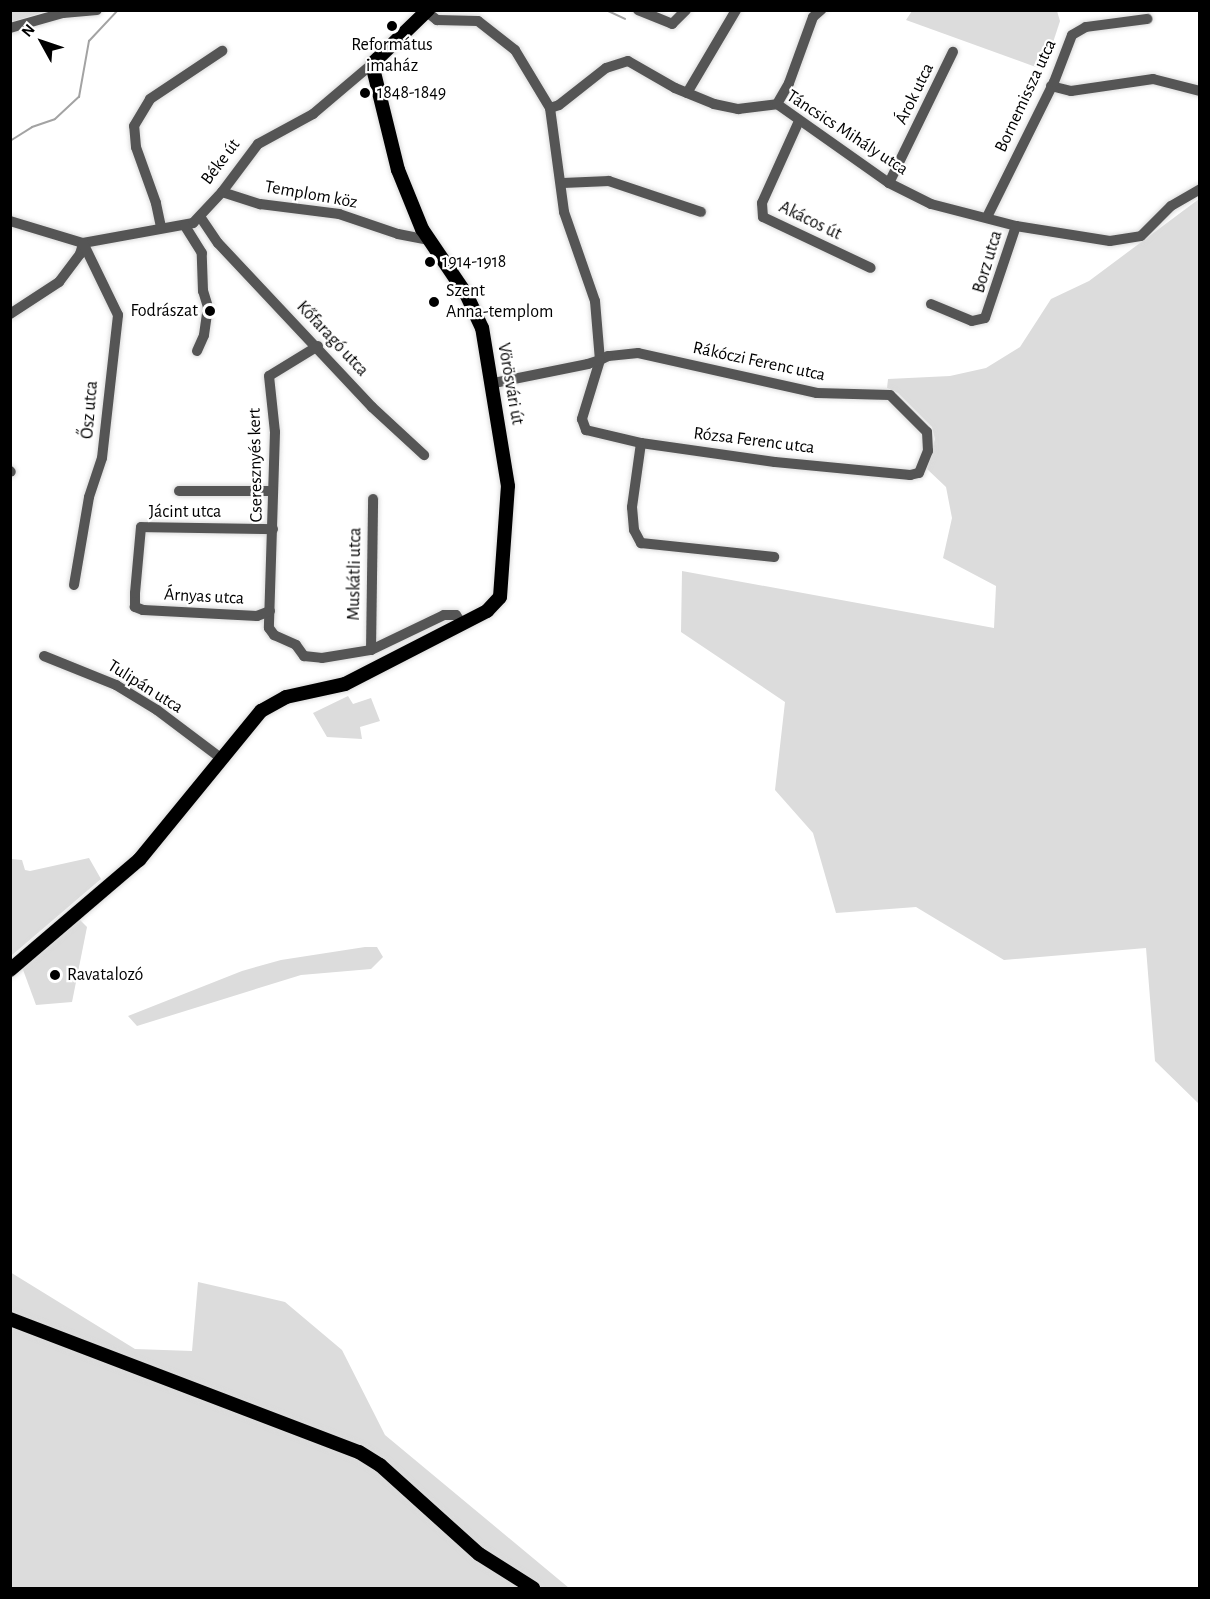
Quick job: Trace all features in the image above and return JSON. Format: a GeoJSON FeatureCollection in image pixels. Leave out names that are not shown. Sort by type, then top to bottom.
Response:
{"type":"FeatureCollection","features":[{"type":"Feature","properties":{"kind":"main road","name":"Béke út"},"geometry":{"type":"LineString","coordinates":[[372,64],[428,11]]}},
{"type":"Feature","properties":{"kind":"main road","name":"Vörösvári út"},"geometry":{"type":"LineString","coordinates":[[10,970],[139,860],[253,720],[273,704],[286,696],[345,684],[463,625],[487,611],[500,597],[506,554],[508,486],[494,383],[482,328],[472,304],[429,240],[398,170],[372,64]]}},
{"type":"Feature","properties":{"kind":"main road"},"geometry":{"type":"LineString","coordinates":[[10,1319],[359,1452],[380,1465],[479,1554],[533,1588]]}},
{"type":"Feature","properties":{"kind":"street"},"geometry":{"type":"LineString","coordinates":[[10,28],[63,13],[96,10]]}},
{"type":"Feature","properties":{"kind":"street"},"geometry":{"type":"LineString","coordinates":[[638,10],[672,24],[686,10]]}},
{"type":"Feature","properties":{"kind":"street"},"geometry":{"type":"LineString","coordinates":[[687,93],[736,10]]}},
{"type":"Feature","properties":{"kind":"street"},"geometry":{"type":"LineString","coordinates":[[777,104],[789,83],[813,17],[821,10]]}},
{"type":"Feature","properties":{"kind":"street"},"geometry":{"type":"LineString","coordinates":[[428,11],[437,20],[478,16],[515,50],[550,108],[562,183],[564,212],[596,301],[600,360],[494,383]]}},
{"type":"Feature","properties":{"kind":"street","name":"Bornemissza utca"},"geometry":{"type":"LineString","coordinates":[[987,218],[1051,86],[1072,35],[1086,27],[1121,25],[1147,19]]}},
{"type":"Feature","properties":{"kind":"street"},"geometry":{"type":"LineString","coordinates":[[160,227],[136,147],[134,126],[150,99],[222,51]]}},
{"type":"Feature","properties":{"kind":"street","name":"Árok utca"},"geometry":{"type":"LineString","coordinates":[[889,183],[953,52]]}},
{"type":"Feature","properties":{"kind":"street","name":"Táncsics Mihály utca"},"geometry":{"type":"LineString","coordinates":[[550,108],[624,60],[687,93],[738,108],[777,104],[889,183],[931,204],[1016,226],[1128,241],[1141,236],[1171,206],[1200,189]]}},
{"type":"Feature","properties":{"kind":"street","name":"Béke út"},"geometry":{"type":"LineString","coordinates":[[10,221],[83,243],[160,227],[185,226],[201,218],[267,136],[312,114],[372,64]]}},
{"type":"Feature","properties":{"kind":"street"},"geometry":{"type":"LineString","coordinates":[[1051,86],[1071,91],[1153,79],[1200,91]]}},
{"type":"Feature","properties":{"kind":"street","name":"Akácos út"},"geometry":{"type":"LineString","coordinates":[[799,121],[762,203],[764,217],[871,268]]}},
{"type":"Feature","properties":{"kind":"street"},"geometry":{"type":"LineString","coordinates":[[562,183],[609,181],[701,212]]}},
{"type":"Feature","properties":{"kind":"street","name":"Templom köz"},"geometry":{"type":"LineString","coordinates":[[222,192],[260,204],[339,214],[398,234],[429,240]]}},
{"type":"Feature","properties":{"kind":"street","name":"Kőfaragó utca"},"geometry":{"type":"LineString","coordinates":[[201,218],[218,243],[318,346],[372,407],[424,455]]}},
{"type":"Feature","properties":{"kind":"street"},"geometry":{"type":"LineString","coordinates":[[185,226],[202,253],[203,291],[208,307],[204,335],[197,351]]}},
{"type":"Feature","properties":{"kind":"street","name":"Borz utca"},"geometry":{"type":"LineString","coordinates":[[931,304],[972,321],[985,318],[1016,226]]}},
{"type":"Feature","properties":{"kind":"street"},"geometry":{"type":"LineString","coordinates":[[10,314],[59,282],[80,254],[83,243]]}},
{"type":"Feature","properties":{"kind":"street","name":"Ősz utca"},"geometry":{"type":"LineString","coordinates":[[74,585],[89,497],[102,458],[118,315],[83,243]]}},
{"type":"Feature","properties":{"kind":"street"},"geometry":{"type":"LineString","coordinates":[[202,253],[218,243]]}},
{"type":"Feature","properties":{"kind":"street","name":"Cseresznyés kert"},"geometry":{"type":"LineString","coordinates":[[270,611],[275,432],[269,376],[318,346]]}},
{"type":"Feature","properties":{"kind":"street","name":"Rákóczi Ferenc utca"},"geometry":{"type":"LineString","coordinates":[[600,360],[638,353],[817,393],[890,395],[927,432],[928,450],[919,473]]}},
{"type":"Feature","properties":{"kind":"street","name":"Rózsa Ferenc utca"},"geometry":{"type":"LineString","coordinates":[[600,360],[582,419],[586,430],[641,443],[775,462],[919,473]]}},
{"type":"Feature","properties":{"kind":"street"},"geometry":{"type":"LineString","coordinates":[[641,443],[633,507],[634,530],[641,543],[774,557]]}},
{"type":"Feature","properties":{"kind":"street"},"geometry":{"type":"LineString","coordinates":[[179,491],[273,491]]}},
{"type":"Feature","properties":{"kind":"street","name":"Muskátli utca"},"geometry":{"type":"LineString","coordinates":[[371,650],[373,499]]}},
{"type":"Feature","properties":{"kind":"street","name":"Jácint utca"},"geometry":{"type":"LineString","coordinates":[[135,607],[141,526],[273,529]]}},
{"type":"Feature","properties":{"kind":"street","name":"Árnyas utca"},"geometry":{"type":"LineString","coordinates":[[135,607],[256,616],[270,611]]}},
{"type":"Feature","properties":{"kind":"street"},"geometry":{"type":"LineString","coordinates":[[270,611],[271,632],[296,645],[303,656],[337,657],[371,650],[444,615],[456,615],[463,625]]}},
{"type":"Feature","properties":{"kind":"street","name":"Tulipán utca"},"geometry":{"type":"LineString","coordinates":[[44,656],[116,685],[158,710],[222,759]]}},
{"type":"Feature","properties":{"kind":"shaded area"},"geometry":{"type":"Polygon","coordinates":[[[11,10],[47,10],[47,11],[11,22],[11,10]]]}},
{"type":"Feature","properties":{"kind":"shaded area"},"geometry":{"type":"Polygon","coordinates":[[[912,11],[1057,11],[1060,21],[1044,70],[906,20],[912,11]]]}},
{"type":"Feature","properties":{"kind":"shaded area"},"geometry":{"type":"Polygon","coordinates":[[[1199,199],[1199,1104],[1155,1061],[1146,948],[1004,960],[916,907],[836,913],[813,833],[775,790],[785,702],[681,632],[682,571],[994,628],[996,586],[943,558],[952,518],[946,487],[927,469],[935,439],[932,427],[898,393],[887,388],[888,379],[950,376],[986,368],[1020,347],[1051,299],[1089,281],[1199,199]]]}},
{"type":"Feature","properties":{"kind":"shaded area"},"geometry":{"type":"Polygon","coordinates":[[[348,696],[353,704],[371,698],[380,721],[360,727],[362,739],[327,737],[313,713],[348,696]]]}},
{"type":"Feature","properties":{"kind":"shaded area"},"geometry":{"type":"Polygon","coordinates":[[[89,858],[101,879],[11,956],[11,859],[22,860],[25,870],[30,871],[89,858]]]}},
{"type":"Feature","properties":{"kind":"shaded area"},"geometry":{"type":"Polygon","coordinates":[[[79,919],[87,927],[72,1002],[36,1005],[22,967],[79,919]]]}},
{"type":"Feature","properties":{"kind":"shaded area"},"geometry":{"type":"Polygon","coordinates":[[[377,947],[383,957],[371,969],[301,975],[137,1026],[128,1016],[242,971],[281,960],[377,947]]]}},
{"type":"Feature","properties":{"kind":"shaded area"},"geometry":{"type":"Polygon","coordinates":[[[10,1272],[135,1349],[192,1351],[198,1282],[285,1302],[342,1350],[385,1435],[569,1588],[11,1588],[10,1272]]]}},
{"type":"Feature","properties":{"kind":"waterway"},"geometry":{"type":"LineString","coordinates":[[10,141],[32,127],[55,119],[79,97],[89,41],[118,10]]}},
{"type":"Feature","properties":{"kind":"waterway"},"geometry":{"type":"LineString","coordinates":[[606,10],[625,19]]}},
{"type":"Feature","properties":{"kind":"place","name":"Református imaház"},"geometry":{"type":"Point","coordinates":[392,26]}},
{"type":"Feature","properties":{"kind":"place","name":"1848-1849"},"geometry":{"type":"Point","coordinates":[365,93]}},
{"type":"Feature","properties":{"kind":"place","name":"1914-1918"},"geometry":{"type":"Point","coordinates":[430,262]}},
{"type":"Feature","properties":{"kind":"place","name":"Szent Anna-templom"},"geometry":{"type":"Point","coordinates":[434,302]}},
{"type":"Feature","properties":{"kind":"place","name":"Fodrászat"},"geometry":{"type":"Point","coordinates":[210,311]}},
{"type":"Feature","properties":{"kind":"place","name":"Ravatalozó"},"geometry":{"type":"Point","coordinates":[55,975]}}]}
